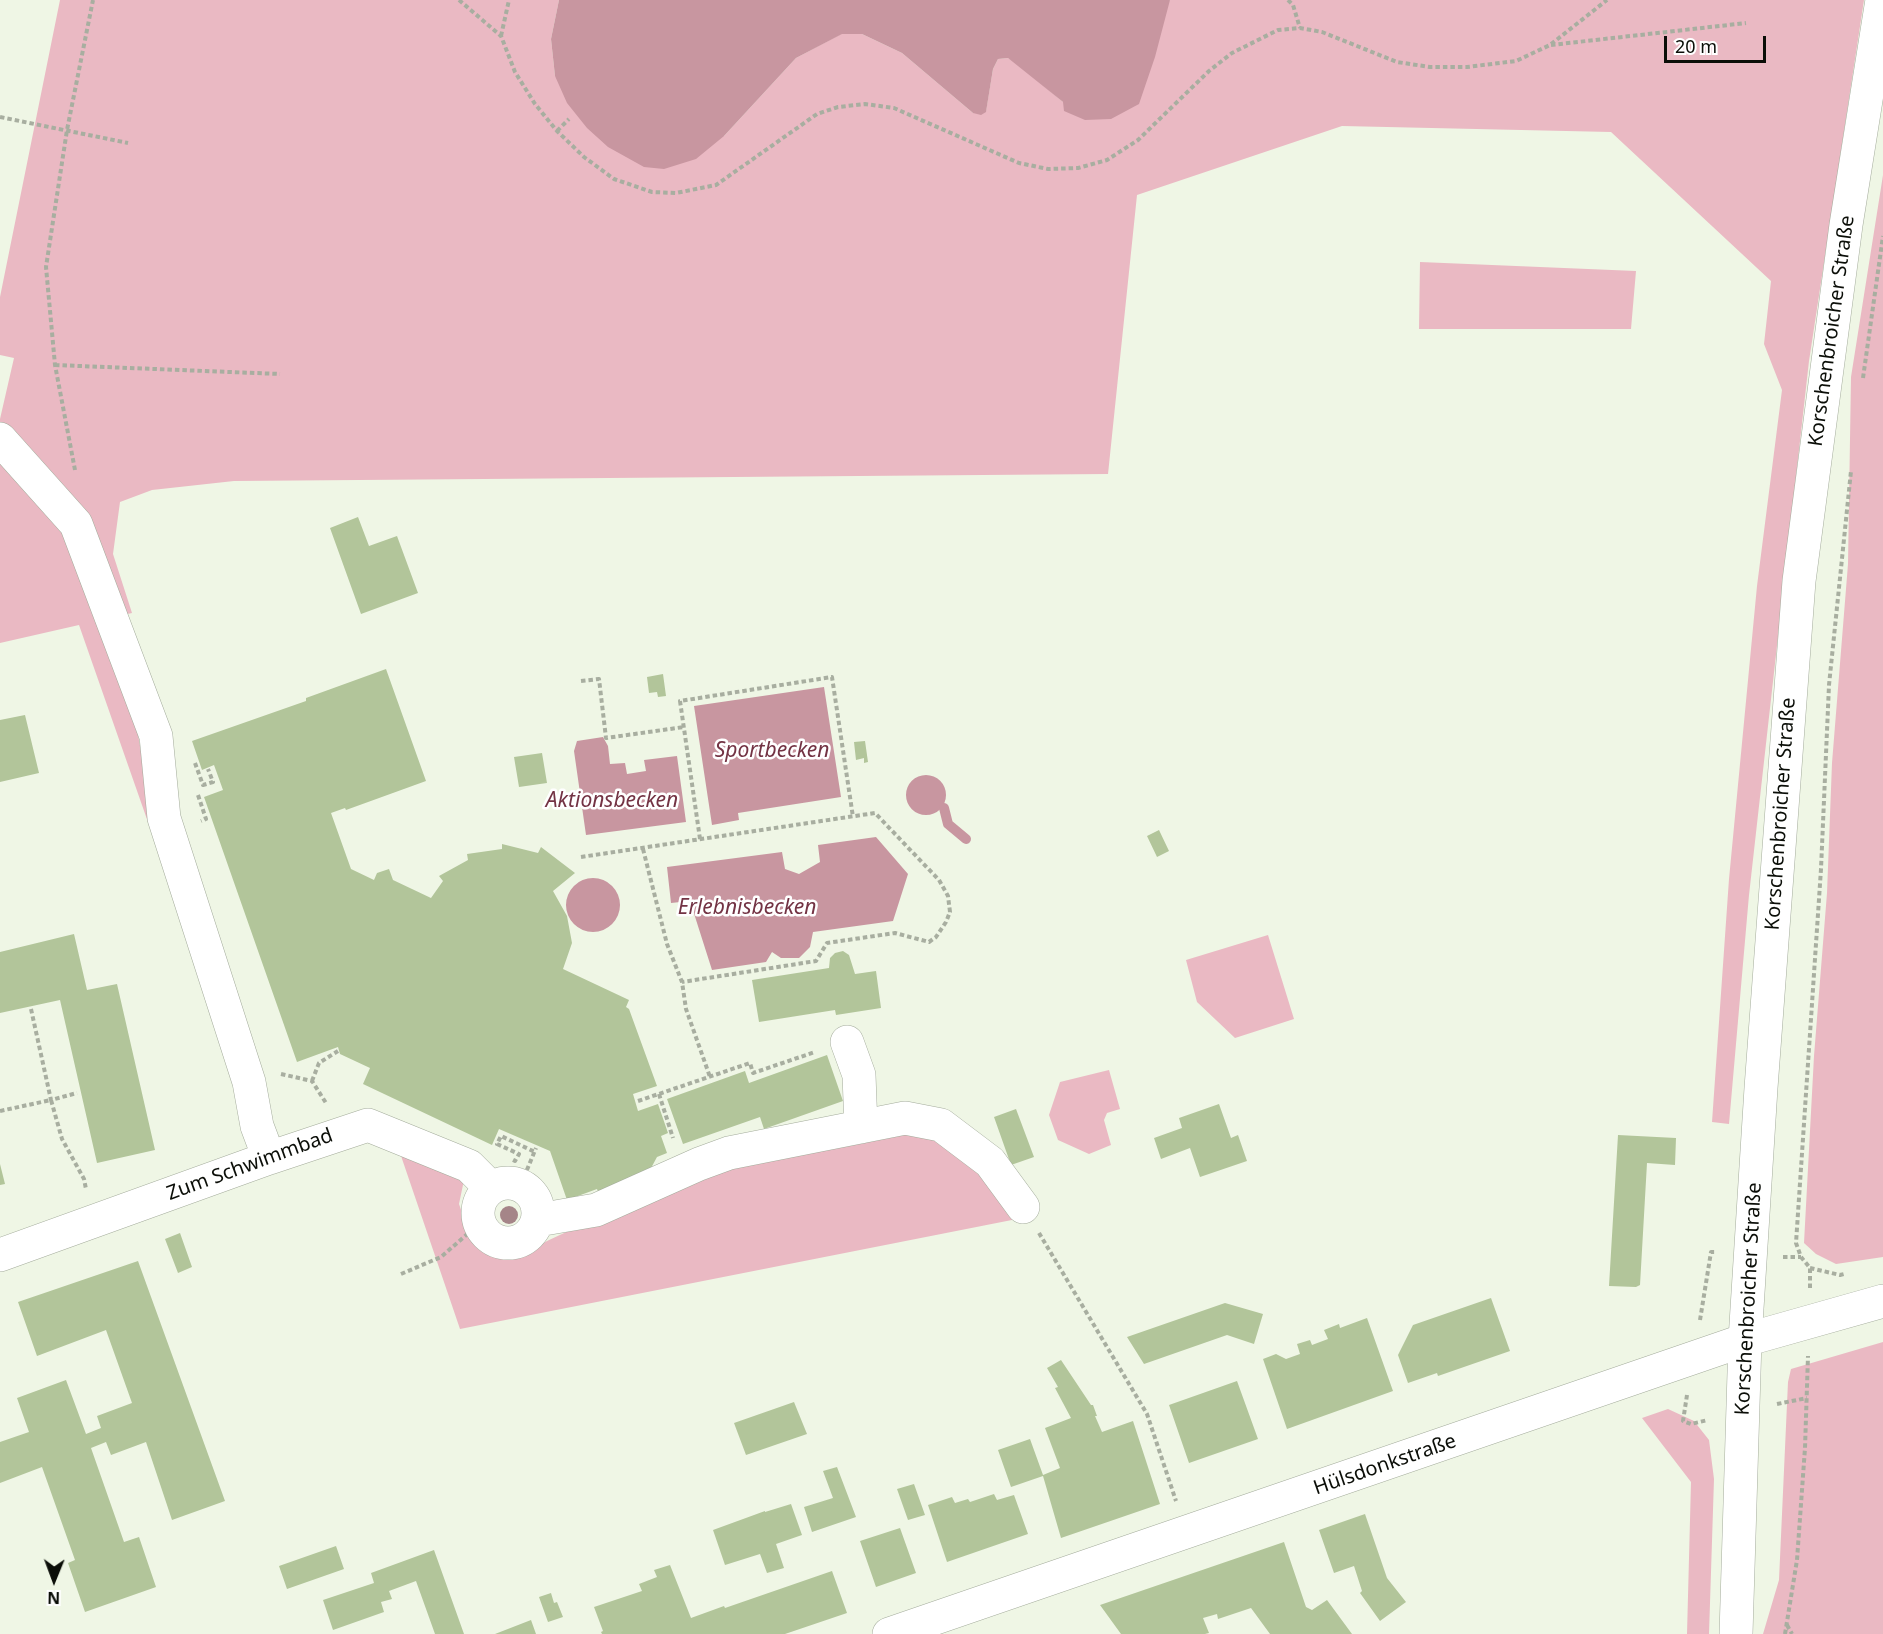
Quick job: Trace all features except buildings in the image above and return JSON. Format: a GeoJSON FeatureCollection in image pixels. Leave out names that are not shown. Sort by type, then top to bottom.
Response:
{"type":"FeatureCollection","features":[{"type":"Feature","properties":{"kind":"street","name":"Korschenbroicher Straße"},"geometry":{"type":"LineString","coordinates":[[1737,1634],[1745,1340],[1761,1077],[1799,582],[1846,225],[1882,0]]}},
{"type":"Feature","properties":{"kind":"street"},"geometry":{"type":"LineString","coordinates":[[0,439],[76,524],[156,736],[164,819],[249,1082],[257,1126],[269,1158]]}},
{"type":"Feature","properties":{"kind":"street"},"geometry":{"type":"LineString","coordinates":[[847,1042],[859,1075],[861,1127]]}},
{"type":"Feature","properties":{"kind":"street"},"geometry":{"type":"LineString","coordinates":[[538,1220],[596,1210],[684,1170],[729,1153],[905,1118],[941,1125],[990,1162],[1023,1207]]}},
{"type":"Feature","properties":{"kind":"street","name":"Zum Schwimmbad"},"geometry":{"type":"LineString","coordinates":[[0,1255],[345,1131],[368,1125],[469,1166],[491,1188]]}},
{"type":"Feature","properties":{"kind":"street"},"geometry":{"type":"LineString","coordinates":[[514,1182],[525,1187],[534,1196],[539,1207],[538,1220],[528,1236],[520,1241],[501,1242],[484,1232],[478,1214],[479,1203],[491,1188],[502,1183],[514,1182]]}},
{"type":"Feature","properties":{"kind":"street","name":"Hülsdonkstraße"},"geometry":{"type":"LineString","coordinates":[[889,1634],[935,1627],[1186,1532],[1745,1340],[1883,1301]]}},
{"type":"Feature","properties":{"kind":"path"},"geometry":{"type":"LineString","coordinates":[[76,474],[55,365],[46,267],[67,130],[93,0]]}},
{"type":"Feature","properties":{"kind":"path"},"geometry":{"type":"LineString","coordinates":[[459,0],[501,36],[515,72],[535,104],[557,131],[584,157],[614,179],[652,192],[676,193],[716,185],[817,114],[838,107],[865,104],[894,108],[1019,162],[1048,169],[1078,168],[1107,160],[1138,140],[1209,71],[1232,53],[1278,30],[1300,28],[1322,32],[1397,62],[1430,67],[1467,67],[1516,61],[1550,45],[1607,0]]}},
{"type":"Feature","properties":{"kind":"path"},"geometry":{"type":"LineString","coordinates":[[501,36],[509,0]]}},
{"type":"Feature","properties":{"kind":"path"},"geometry":{"type":"LineString","coordinates":[[1288,0],[1293,5],[1300,28]]}},
{"type":"Feature","properties":{"kind":"path"},"geometry":{"type":"LineString","coordinates":[[1550,45],[1746,23]]}},
{"type":"Feature","properties":{"kind":"path"},"geometry":{"type":"LineString","coordinates":[[0,117],[128,143]]}},
{"type":"Feature","properties":{"kind":"path"},"geometry":{"type":"LineString","coordinates":[[557,131],[569,119]]}},
{"type":"Feature","properties":{"kind":"path"},"geometry":{"type":"LineString","coordinates":[[1862,382],[1883,236]]}},
{"type":"Feature","properties":{"kind":"path"},"geometry":{"type":"LineString","coordinates":[[55,365],[280,374]]}},
{"type":"Feature","properties":{"kind":"path"},"geometry":{"type":"LineString","coordinates":[[1851,1273],[1840,1275],[1810,1268],[1800,1257],[1796,1243],[1821,869],[1833,627],[1852,461]]}},
{"type":"Feature","properties":{"kind":"path"},"geometry":{"type":"LineString","coordinates":[[700,839],[680,701],[832,677],[853,817]]}},
{"type":"Feature","properties":{"kind":"path"},"geometry":{"type":"LineString","coordinates":[[581,681],[599,680],[606,738],[684,727]]}},
{"type":"Feature","properties":{"kind":"path"},"geometry":{"type":"LineString","coordinates":[[581,857],[875,813],[939,880],[948,896],[950,912],[946,922],[936,937],[929,942],[895,933],[827,943],[816,961],[682,981]]}},
{"type":"Feature","properties":{"kind":"path"},"geometry":{"type":"LineString","coordinates":[[643,849],[667,944],[682,981],[686,1009],[710,1077]]}},
{"type":"Feature","properties":{"kind":"path"},"geometry":{"type":"LineString","coordinates":[[31,1009],[62,1139],[84,1179],[94,1221]]}},
{"type":"Feature","properties":{"kind":"path"},"geometry":{"type":"LineString","coordinates":[[638,1101],[750,1063],[753,1073],[847,1042]]}},
{"type":"Feature","properties":{"kind":"path"},"geometry":{"type":"LineString","coordinates":[[312,1081],[320,1064],[338,1051]]}},
{"type":"Feature","properties":{"kind":"path"},"geometry":{"type":"LineString","coordinates":[[280,1063],[284,1074]]}},
{"type":"Feature","properties":{"kind":"path"},"geometry":{"type":"LineString","coordinates":[[249,1082],[284,1074],[312,1081],[345,1131]]}},
{"type":"Feature","properties":{"kind":"path"},"geometry":{"type":"LineString","coordinates":[[0,1111],[77,1093]]}},
{"type":"Feature","properties":{"kind":"path"},"geometry":{"type":"LineString","coordinates":[[659,1094],[684,1170]]}},
{"type":"Feature","properties":{"kind":"path"},"geometry":{"type":"LineString","coordinates":[[523,1180],[536,1148]]}},
{"type":"Feature","properties":{"kind":"path"},"geometry":{"type":"LineString","coordinates":[[1023,1207],[1147,1414],[1186,1532]]}},
{"type":"Feature","properties":{"kind":"path"},"geometry":{"type":"LineString","coordinates":[[401,1274],[441,1257],[480,1223]]}},
{"type":"Feature","properties":{"kind":"path"},"geometry":{"type":"LineString","coordinates":[[1785,1634],[1795,1581],[1807,1418],[1810,1268]]}},
{"type":"Feature","properties":{"kind":"path"},"geometry":{"type":"LineString","coordinates":[[1787,1625],[1792,1634]]}},
{"type":"Feature","properties":{"kind":"shaded area"},"geometry":{"type":"Polygon","coordinates":[[[60,0],[559,0],[551,39],[555,76],[724,136],[796,58],[841,34],[862,34],[902,53],[973,113],[986,111],[993,69],[998,59],[1008,58],[1016,62],[1063,102],[1170,0],[1864,0],[1809,361],[1749,895],[1729,1124],[1712,1122],[1729,879],[1757,586],[1782,390],[1764,344],[1771,281],[1611,132],[1342,126],[1137,195],[1108,474],[234,481],[152,490],[120,502],[113,554],[132,613],[100,620],[135,718],[158,845],[206,988],[79,625],[0,643],[0,419],[14,358],[0,355],[0,297],[60,0]]]}},
{"type":"Feature","properties":{"kind":"shaded area"},"geometry":{"type":"Polygon","coordinates":[[[1883,175],[1883,1257],[1836,1264],[1816,1254],[1804,1243],[1814,1056],[1827,893],[1832,763],[1848,564],[1851,377],[1883,175]]]}},
{"type":"Feature","properties":{"kind":"shaded area"},"geometry":{"type":"Polygon","coordinates":[[[1420,262],[1636,271],[1631,329],[1419,329],[1420,262]]]}},
{"type":"Feature","properties":{"kind":"shaded area"},"geometry":{"type":"Polygon","coordinates":[[[1268,935],[1294,1019],[1235,1038],[1197,1002],[1186,960],[1268,935]]]}},
{"type":"Feature","properties":{"kind":"shaded area"},"geometry":{"type":"Polygon","coordinates":[[[1109,1070],[1120,1109],[1107,1113],[1104,1120],[1111,1145],[1089,1154],[1058,1140],[1049,1115],[1060,1082],[1109,1070]]]}},
{"type":"Feature","properties":{"kind":"shaded area"},"geometry":{"type":"Polygon","coordinates":[[[905,1126],[950,1142],[1022,1218],[460,1329],[399,1150],[464,1180],[459,1204],[467,1227],[483,1245],[505,1254],[531,1251],[547,1241],[718,1161],[905,1126]]]}},
{"type":"Feature","properties":{"kind":"shaded area"},"geometry":{"type":"Polygon","coordinates":[[[1883,1342],[1883,1634],[1763,1634],[1779,1580],[1788,1382],[1791,1369],[1883,1342]]]}},
{"type":"Feature","properties":{"kind":"shaded area"},"geometry":{"type":"Polygon","coordinates":[[[1668,1409],[1694,1421],[1709,1440],[1714,1479],[1709,1634],[1687,1634],[1691,1482],[1642,1418],[1668,1409]]]}},
{"type":"Feature","properties":{"kind":"water"},"geometry":{"type":"Polygon","coordinates":[[[559,0],[1170,0],[1155,57],[1139,104],[1111,119],[1085,120],[1064,111],[1063,102],[1008,58],[998,59],[993,69],[986,112],[981,115],[973,113],[902,53],[862,34],[842,34],[796,58],[724,136],[696,159],[664,169],[644,167],[608,147],[587,128],[567,103],[555,76],[551,39],[559,0]]]}},
{"type":"Feature","properties":{"kind":"water","name":"Sportbecken"},"geometry":{"type":"Polygon","coordinates":[[[824,687],[841,797],[738,813],[739,820],[712,825],[694,706],[824,687]]]}},
{"type":"Feature","properties":{"kind":"water","name":"Aktionsbecken"},"geometry":{"type":"Polygon","coordinates":[[[603,737],[608,746],[610,764],[625,763],[627,774],[646,771],[644,760],[677,756],[686,822],[586,835],[574,751],[577,741],[603,737]]]}},
{"type":"Feature","properties":{"kind":"water"},"geometry":{"type":"Polygon","coordinates":[[[926,775],[934,776],[940,781],[945,787],[945,803],[940,809],[934,814],[926,815],[918,814],[912,809],[907,803],[906,795],[907,787],[912,781],[918,776],[926,775]]]}},
{"type":"Feature","properties":{"kind":"water","name":"Erlebnisbecken"},"geometry":{"type":"Polygon","coordinates":[[[876,837],[908,874],[893,921],[813,932],[810,947],[799,958],[781,958],[772,952],[766,962],[712,970],[690,901],[671,903],[667,867],[782,852],[785,869],[799,874],[820,862],[818,845],[876,837]]]}},
{"type":"Feature","properties":{"kind":"water"},"geometry":{"type":"Polygon","coordinates":[[[588,878],[598,878],[608,882],[616,890],[620,905],[616,920],[608,928],[598,932],[588,932],[578,928],[570,920],[566,910],[566,900],[570,890],[578,882],[588,878]]]}},
{"type":"Feature","properties":{"kind":"waterway"},"geometry":{"type":"LineString","coordinates":[[944,808],[948,824],[966,839]]}}]}
